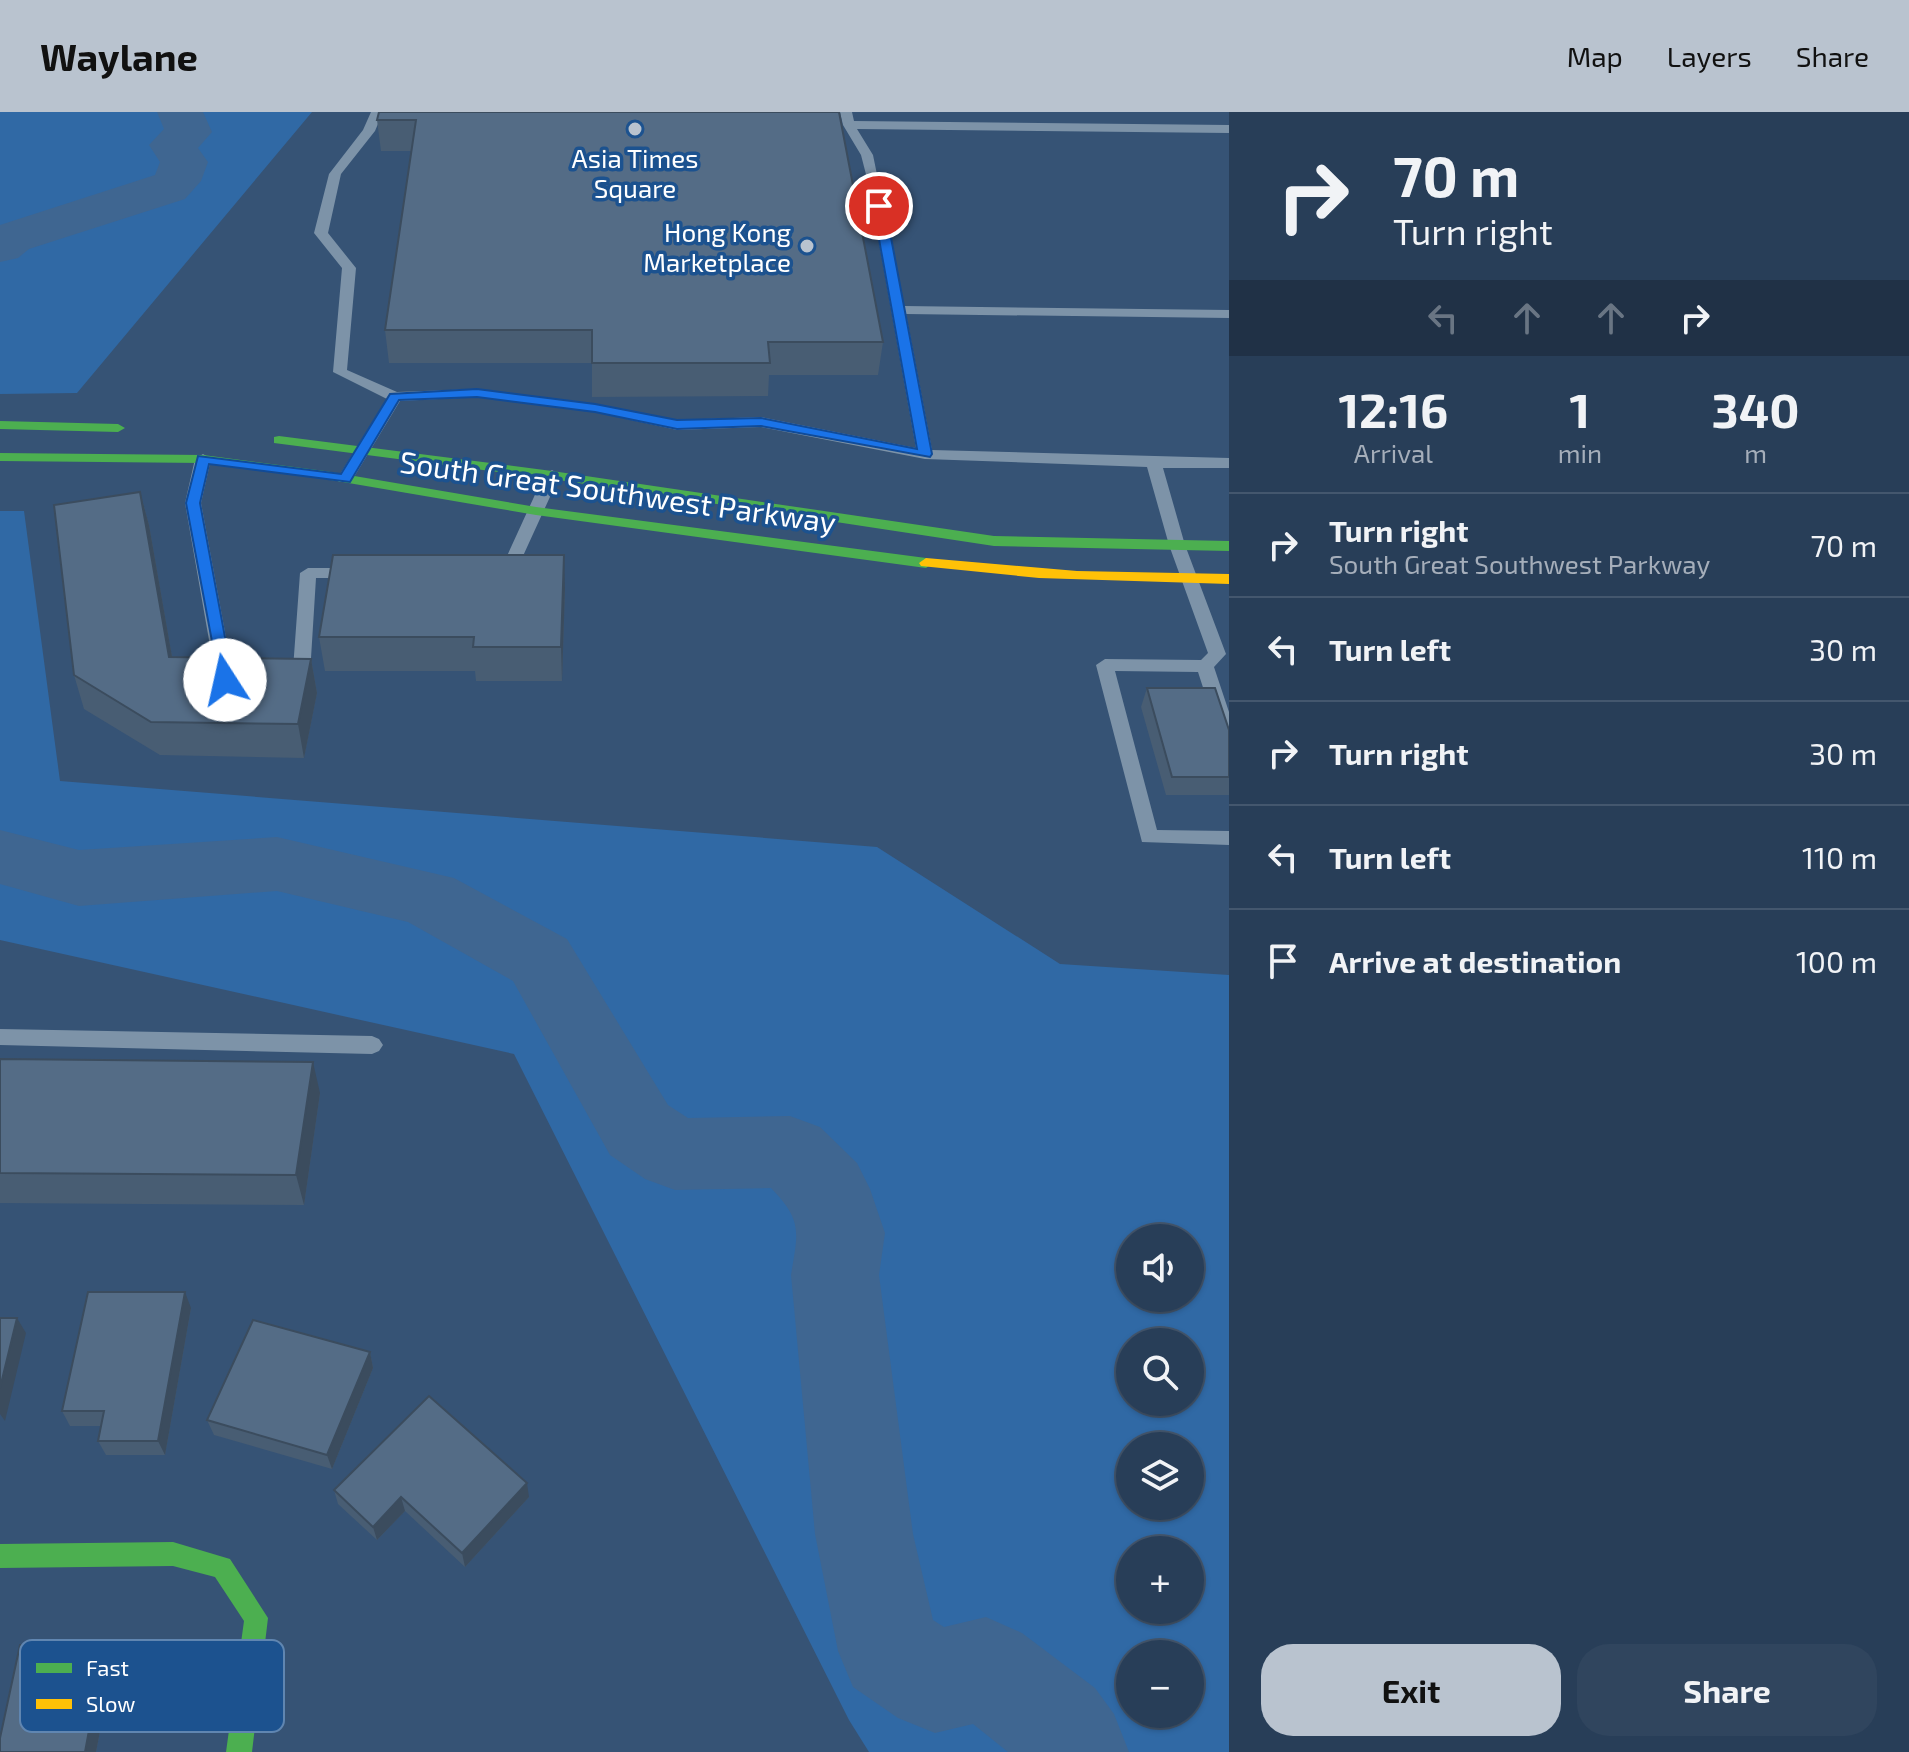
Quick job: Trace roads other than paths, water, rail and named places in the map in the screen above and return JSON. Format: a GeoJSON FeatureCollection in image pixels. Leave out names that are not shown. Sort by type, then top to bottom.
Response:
{"type":"FeatureCollection","features":[{"type":"Feature","properties":{"kind":"main road"},"geometry":{"type":"LineString","coordinates":[[0,425],[138,428]]}},
{"type":"Feature","properties":{"kind":"main road","name":"South Great Southwest Parkway"},"geometry":{"type":"LineString","coordinates":[[260,438],[552,475],[994,541],[1229,546]]}},
{"type":"Feature","properties":{"kind":"main road","name":"South Great Southwest Parkway"},"geometry":{"type":"LineString","coordinates":[[0,457],[203,459],[536,511],[986,571],[1107,579],[1229,579]]}},
{"type":"Feature","properties":{"kind":"main road"},"geometry":{"type":"LineString","coordinates":[[0,1556],[173,1554],[222,1567],[256,1618],[253,1640]]}},
{"type":"Feature","properties":{"kind":"main road"},"geometry":{"type":"LineString","coordinates":[[239,1752],[242,1732]]}},
{"type":"Feature","properties":{"kind":"lane"},"geometry":{"type":"LineString","coordinates":[[377,112],[369,131],[335,174],[321,233],[349,268],[340,372],[395,397],[477,393],[595,408],[677,425],[761,422],[925,454],[1229,463]]}},
{"type":"Feature","properties":{"kind":"lane"},"geometry":{"type":"LineString","coordinates":[[925,454],[875,186],[867,155],[848,119],[1229,129]]}},
{"type":"Feature","properties":{"kind":"lane"},"geometry":{"type":"LineString","coordinates":[[899,310],[1229,314]]}},
{"type":"Feature","properties":{"kind":"lane"},"geometry":{"type":"LineString","coordinates":[[345,479],[395,397]]}},
{"type":"Feature","properties":{"kind":"lane"},"geometry":{"type":"LineString","coordinates":[[203,459],[193,503],[225,680],[240,679]]}},
{"type":"Feature","properties":{"kind":"lane"},"geometry":{"type":"LineString","coordinates":[[1154,463],[1189,578],[1221,635],[1217,654],[1205,666],[1105,665],[1149,837],[1229,838]]}},
{"type":"Feature","properties":{"kind":"lane"},"geometry":{"type":"LineString","coordinates":[[482,573],[513,572],[515,556],[552,475]]}},
{"type":"Feature","properties":{"kind":"lane"},"geometry":{"type":"LineString","coordinates":[[270,677],[301,674],[308,573],[371,573]]}},
{"type":"Feature","properties":{"kind":"lane"},"geometry":{"type":"LineString","coordinates":[[1205,666],[1229,740]]}},
{"type":"Feature","properties":{"kind":"lane"},"geometry":{"type":"LineString","coordinates":[[0,1037],[372,1045]]}},
{"type":"Feature","properties":{"kind":"waterway"},"geometry":{"type":"LineString","coordinates":[[0,247],[11,238],[168,189],[177,181],[184,162],[173,145],[189,132],[180,112]]}},
{"type":"Feature","properties":{"kind":"waterway"},"geometry":{"type":"LineString","coordinates":[[0,857],[79,878],[277,864],[428,898],[540,960],[639,1130],[675,1154],[790,1152],[827,1189],[841,1233],[835,1275],[864,1534],[889,1651],[935,1681],[986,1669],[1058,1725],[1076,1752]]}},
{"type":"Feature","properties":{"kind":"place","name":"Asia Times Square"},"geometry":{"type":"Point","coordinates":[635,129]}},
{"type":"Feature","properties":{"kind":"place","name":"Hong Kong Marketplace"},"geometry":{"type":"Point","coordinates":[807,246]}}]}
